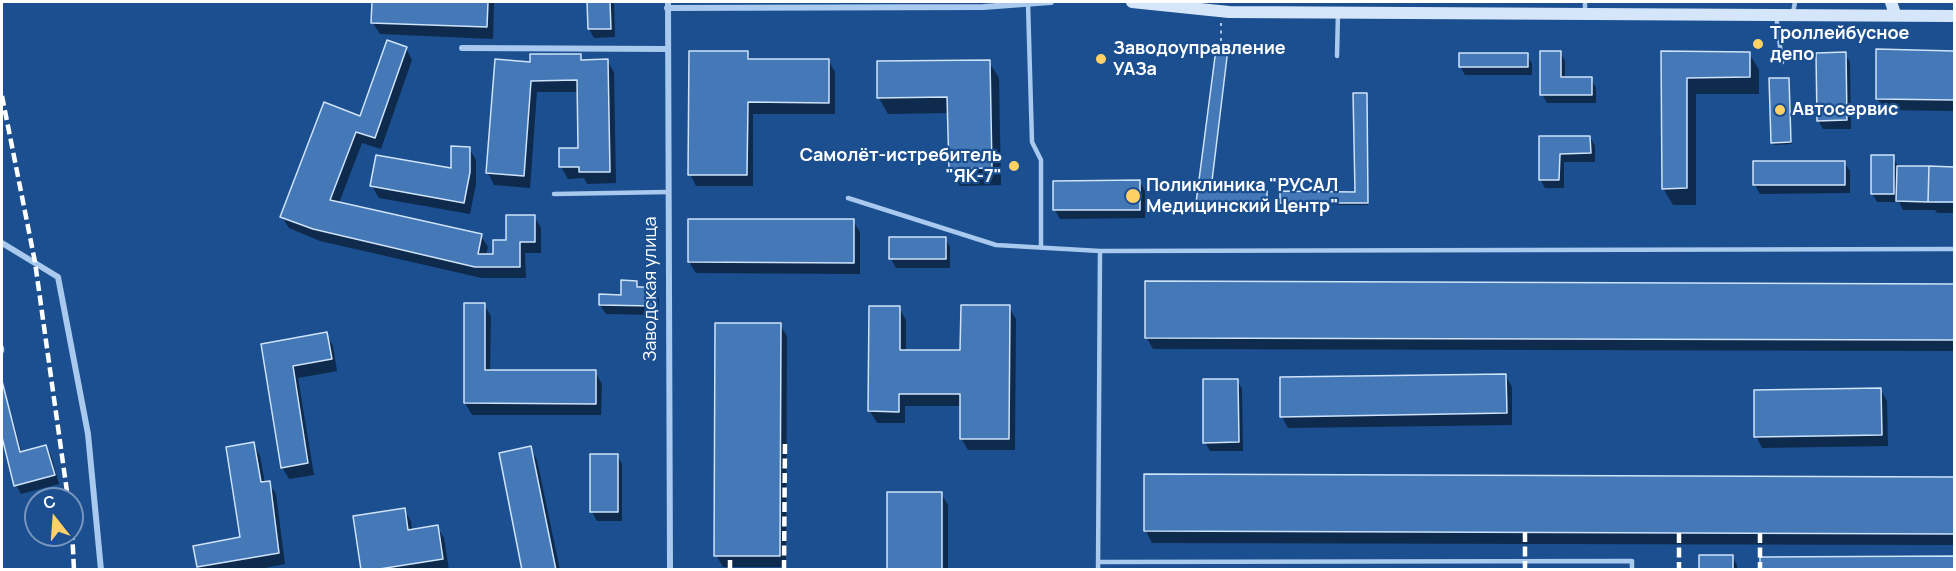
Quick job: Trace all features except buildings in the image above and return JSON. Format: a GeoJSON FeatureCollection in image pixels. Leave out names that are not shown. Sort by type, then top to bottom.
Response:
{"type":"FeatureCollection","features":[{"type":"Feature","properties":{"kind":"street"},"geometry":{"type":"LineString","coordinates":[[985,7],[1000,2]]}},
{"type":"Feature","properties":{"kind":"street"},"geometry":{"type":"LineString","coordinates":[[985,7],[1051,2]]}},
{"type":"Feature","properties":{"kind":"street"},"geometry":{"type":"LineString","coordinates":[[1132,2],[1229,12],[1338,13],[1585,8],[1793,16],[1894,14],[1954,16]]}},
{"type":"Feature","properties":{"kind":"street"},"geometry":{"type":"LineString","coordinates":[[1206,2],[1229,12]]}},
{"type":"Feature","properties":{"kind":"street"},"geometry":{"type":"LineString","coordinates":[[1891,2],[1894,14]]}},
{"type":"Feature","properties":{"kind":"street","name":"Заводская улица"},"geometry":{"type":"LineString","coordinates":[[670,570],[668,5],[985,7]]}},
{"type":"Feature","properties":{"kind":"street"},"geometry":{"type":"LineString","coordinates":[[462,48],[668,49]]}},
{"type":"Feature","properties":{"kind":"street"},"geometry":{"type":"LineString","coordinates":[[2,243],[58,277],[88,434],[101,570]]}},
{"type":"Feature","properties":{"kind":"lane"},"geometry":{"type":"LineString","coordinates":[[1793,16],[1795,2]]}},
{"type":"Feature","properties":{"kind":"lane"},"geometry":{"type":"LineString","coordinates":[[1028,3],[1032,142],[1041,160],[1041,248]]}},
{"type":"Feature","properties":{"kind":"lane"},"geometry":{"type":"LineString","coordinates":[[1337,56],[1338,13]]}},
{"type":"Feature","properties":{"kind":"lane"},"geometry":{"type":"LineString","coordinates":[[1776,15],[1782,62]]}},
{"type":"Feature","properties":{"kind":"lane"},"geometry":{"type":"LineString","coordinates":[[554,194],[668,192]]}},
{"type":"Feature","properties":{"kind":"lane"},"geometry":{"type":"LineString","coordinates":[[848,198],[996,245],[1100,251],[1954,249]]}},
{"type":"Feature","properties":{"kind":"lane"},"geometry":{"type":"LineString","coordinates":[[1098,570],[1100,251]]}},
{"type":"Feature","properties":{"kind":"lane"},"geometry":{"type":"LineString","coordinates":[[1098,562],[1632,561],[1632,570]]}},
{"type":"Feature","properties":{"kind":"railway"},"geometry":{"type":"LineString","coordinates":[[2,96],[35,262],[66,487]]}},
{"type":"Feature","properties":{"kind":"railway"},"geometry":{"type":"LineString","coordinates":[[784,570],[785,440]]}},
{"type":"Feature","properties":{"kind":"railway"},"geometry":{"type":"LineString","coordinates":[[1525,532],[1525,570]]}},
{"type":"Feature","properties":{"kind":"railway"},"geometry":{"type":"LineString","coordinates":[[1679,533],[1679,570]]}},
{"type":"Feature","properties":{"kind":"railway"},"geometry":{"type":"LineString","coordinates":[[1760,533],[1760,570]]}},
{"type":"Feature","properties":{"kind":"railway"},"geometry":{"type":"LineString","coordinates":[[73,547],[74,570]]}},
{"type":"Feature","properties":{"kind":"railway"},"geometry":{"type":"LineString","coordinates":[[730,556],[730,570]]}},
{"type":"Feature","properties":{"kind":"place","name":"Троллейбусное депо"},"geometry":{"type":"Point","coordinates":[1758,44]}},
{"type":"Feature","properties":{"kind":"place","name":"Заводоуправление УАЗа"},"geometry":{"type":"Point","coordinates":[1101,59]}},
{"type":"Feature","properties":{"kind":"place","name":"Автосервис"},"geometry":{"type":"Point","coordinates":[1780,110]}},
{"type":"Feature","properties":{"kind":"place","name":"Самолёт-истребитель \"ЯК-7\""},"geometry":{"type":"Point","coordinates":[1014,166]}},
{"type":"Feature","properties":{"kind":"place","name":"Поликлиника \"РУСАЛ Медицинский Центр\""},"geometry":{"type":"Point","coordinates":[1133,196]}}]}
